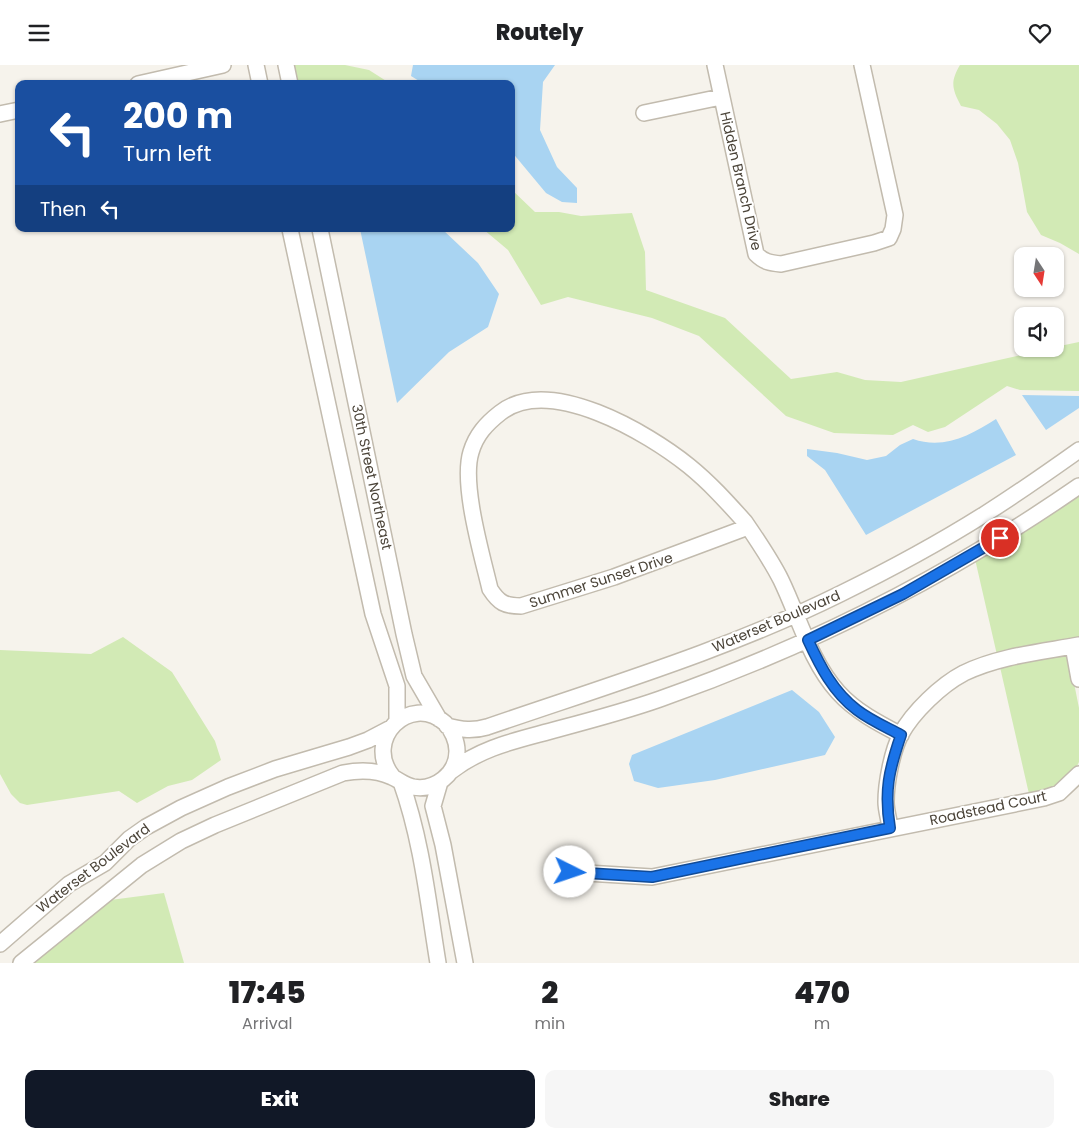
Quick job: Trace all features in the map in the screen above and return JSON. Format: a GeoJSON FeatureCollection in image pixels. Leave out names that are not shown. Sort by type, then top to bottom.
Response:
{"type":"FeatureCollection","features":[{"type":"Feature","properties":{"kind":"street"},"geometry":{"type":"LineString","coordinates":[[156,80],[223,65]]}},
{"type":"Feature","properties":{"kind":"street"},"geometry":{"type":"LineString","coordinates":[[256,65],[259,80]]}},
{"type":"Feature","properties":{"kind":"street"},"geometry":{"type":"LineString","coordinates":[[286,65],[289,80]]}},
{"type":"Feature","properties":{"kind":"street","name":"Hidden Branch Drive"},"geometry":{"type":"LineString","coordinates":[[715,65],[756,254],[762,260],[781,264],[874,243],[889,237],[893,229],[895,215],[862,65]]}},
{"type":"Feature","properties":{"kind":"street"},"geometry":{"type":"LineString","coordinates":[[644,113],[721,97]]}},
{"type":"Feature","properties":{"kind":"street"},"geometry":{"type":"LineString","coordinates":[[0,114],[15,111]]}},
{"type":"Feature","properties":{"kind":"street","name":"30th Street Northeast"},"geometry":{"type":"LineString","coordinates":[[291,232],[373,615],[397,686],[393,725]]}},
{"type":"Feature","properties":{"kind":"street","name":"30th Street Northeast"},"geometry":{"type":"LineString","coordinates":[[321,232],[414,676],[443,722]]}},
{"type":"Feature","properties":{"kind":"street","name":"Summer Sunset Drive"},"geometry":{"type":"LineString","coordinates":[[748,527],[614,577],[521,606],[508,606],[496,599],[490,589],[471,499],[468,475],[471,453],[477,437],[486,424],[504,410],[517,403],[547,399],[573,404],[644,435],[688,465],[716,490],[748,527],[777,573],[808,640],[826,675],[838,692],[856,710],[901,735]]}},
{"type":"Feature","properties":{"kind":"street","name":"Waterset Boulevard"},"geometry":{"type":"LineString","coordinates":[[443,722],[458,729],[473,731],[487,727],[702,653],[796,614],[839,595],[891,568],[977,519],[1079,450]]}},
{"type":"Feature","properties":{"kind":"street","name":"Waterset Boulevard"},"geometry":{"type":"LineString","coordinates":[[445,777],[475,755],[500,745],[659,699],[751,665],[808,640],[903,594],[1014,529],[1079,486]]}},
{"type":"Feature","properties":{"kind":"street"},"geometry":{"type":"LineString","coordinates":[[890,828],[886,791],[901,735],[936,692],[962,674],[998,661],[1076,645],[1079,679]]}},
{"type":"Feature","properties":{"kind":"street"},"geometry":{"type":"LineString","coordinates":[[438,963],[421,857],[411,811],[397,780],[385,765],[382,750],[386,736],[393,725],[408,715],[421,713],[443,722],[455,737],[456,759],[445,777],[433,806],[443,845],[465,963]]}},
{"type":"Feature","properties":{"kind":"street","name":"Waterset Boulevard"},"geometry":{"type":"LineString","coordinates":[[0,944],[69,884],[105,863],[129,839],[146,827],[181,808],[228,787],[275,769],[356,745],[393,725]]}},
{"type":"Feature","properties":{"kind":"street","name":"Waterset Boulevard"},"geometry":{"type":"LineString","coordinates":[[21,963],[142,865],[181,841],[214,825],[343,773],[357,770],[366,771],[397,780]]}},
{"type":"Feature","properties":{"kind":"street","name":"Roadstead Court"},"geometry":{"type":"LineString","coordinates":[[570,872],[652,877],[1044,798],[1059,793],[1079,774]]}},
{"type":"Feature","properties":{"kind":"street"},"geometry":{"type":"LineString","coordinates":[[397,780],[414,787],[427,787],[445,777]]}},
{"type":"Feature","properties":{"kind":"green space"},"geometry":{"type":"Polygon","coordinates":[[[292,65],[345,65],[369,70],[385,80],[295,80],[292,65]]]}},
{"type":"Feature","properties":{"kind":"green space"},"geometry":{"type":"Polygon","coordinates":[[[960,65],[1079,65],[1079,254],[1041,235],[1027,212],[1018,163],[1010,140],[997,124],[979,110],[961,106],[958,100],[953,85],[960,65]]]}},
{"type":"Feature","properties":{"kind":"green space"},"geometry":{"type":"Polygon","coordinates":[[[515,193],[535,212],[559,212],[581,216],[632,213],[645,252],[646,290],[725,318],[791,379],[837,372],[865,380],[901,382],[1014,357],[1064,357],[1064,345],[1079,342],[1079,391],[1020,390],[1007,386],[945,427],[928,432],[913,425],[893,435],[834,433],[786,416],[699,336],[652,318],[568,297],[541,305],[508,250],[487,232],[515,232],[515,193]]]}},
{"type":"Feature","properties":{"kind":"green space"},"geometry":{"type":"Polygon","coordinates":[[[1079,494],[1079,638],[997,655],[975,559],[1079,494]]]}},
{"type":"Feature","properties":{"kind":"green space"},"geometry":{"type":"Polygon","coordinates":[[[123,637],[172,672],[215,741],[221,760],[192,780],[168,786],[137,803],[119,791],[27,805],[20,803],[11,794],[0,774],[0,650],[91,654],[123,637]]]}},
{"type":"Feature","properties":{"kind":"green space"},"geometry":{"type":"Polygon","coordinates":[[[1068,653],[1079,708],[1079,762],[1076,768],[1056,787],[1029,794],[1000,667],[1068,653]]]}},
{"type":"Feature","properties":{"kind":"green space"},"geometry":{"type":"Polygon","coordinates":[[[164,893],[184,963],[22,963],[95,902],[164,893]]]}},
{"type":"Feature","properties":{"kind":"water"},"geometry":{"type":"Polygon","coordinates":[[[413,65],[555,65],[543,82],[540,130],[557,167],[577,188],[577,203],[562,202],[546,193],[515,156],[515,80],[418,80],[411,76],[413,65]]]}},
{"type":"Feature","properties":{"kind":"water"},"geometry":{"type":"Polygon","coordinates":[[[361,232],[445,232],[478,263],[499,294],[488,327],[449,352],[397,403],[361,232]]]}},
{"type":"Feature","properties":{"kind":"water"},"geometry":{"type":"Polygon","coordinates":[[[1022,395],[1079,396],[1079,408],[1046,430],[1022,395]]]}},
{"type":"Feature","properties":{"kind":"water"},"geometry":{"type":"Polygon","coordinates":[[[996,419],[1016,455],[866,535],[825,470],[807,456],[807,449],[867,460],[886,456],[900,445],[913,439],[936,443],[957,439],[996,419]]]}},
{"type":"Feature","properties":{"kind":"water"},"geometry":{"type":"Polygon","coordinates":[[[792,690],[819,712],[835,737],[825,755],[715,780],[658,788],[634,781],[629,764],[632,755],[792,690]]]}},
{"type":"Feature","properties":{"kind":"route"},"geometry":{"type":"LineString","coordinates":[[570,872],[652,877],[890,828],[886,791],[901,735],[856,710],[838,692],[816,658],[808,640],[903,594],[1000,538]]}}]}
